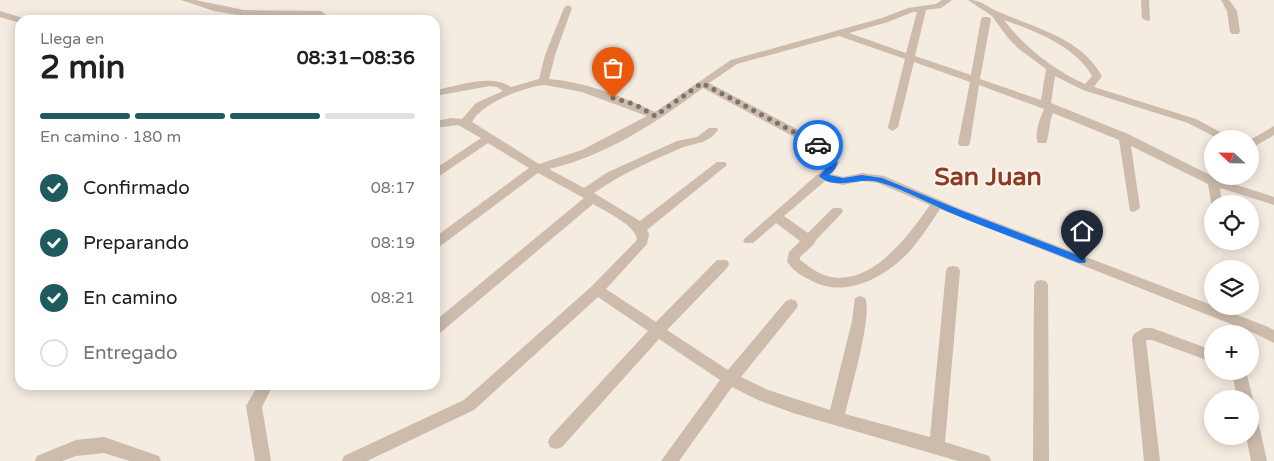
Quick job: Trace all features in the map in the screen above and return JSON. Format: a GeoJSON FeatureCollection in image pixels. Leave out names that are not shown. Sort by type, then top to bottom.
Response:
{"type":"FeatureCollection","features":[{"type":"Feature","properties":{"kind":"street"},"geometry":{"type":"LineString","coordinates":[[185,0],[214,8],[244,13],[322,15]]}},
{"type":"Feature","properties":{"kind":"street"},"geometry":{"type":"LineString","coordinates":[[440,240],[536,168],[551,166],[574,157],[634,129],[702,83],[741,60],[922,8],[938,6],[948,0]]}},
{"type":"Feature","properties":{"kind":"street"},"geometry":{"type":"LineString","coordinates":[[972,0],[996,14],[1015,20],[1056,39],[1094,66],[1097,76],[1087,88]]}},
{"type":"Feature","properties":{"kind":"street"},"geometry":{"type":"LineString","coordinates":[[1145,0],[1147,18]]}},
{"type":"Feature","properties":{"kind":"street"},"geometry":{"type":"LineString","coordinates":[[1225,0],[1232,11],[1235,32]]}},
{"type":"Feature","properties":{"kind":"street"},"geometry":{"type":"LineString","coordinates":[[543,82],[550,55],[568,8]]}},
{"type":"Feature","properties":{"kind":"street"},"geometry":{"type":"LineString","coordinates":[[893,127],[908,58],[922,8]]}},
{"type":"Feature","properties":{"kind":"street"},"geometry":{"type":"LineString","coordinates":[[0,14],[15,18]]}},
{"type":"Feature","properties":{"kind":"street"},"geometry":{"type":"LineString","coordinates":[[996,14],[1016,41],[1051,70],[1087,88],[1192,121],[1210,130]]}},
{"type":"Feature","properties":{"kind":"street"},"geometry":{"type":"LineString","coordinates":[[964,143],[986,20]]}},
{"type":"Feature","properties":{"kind":"street"},"geometry":{"type":"LineString","coordinates":[[841,32],[908,58],[976,80],[1124,137],[1204,177]]}},
{"type":"Feature","properties":{"kind":"street"},"geometry":{"type":"LineString","coordinates":[[1042,140],[1048,107],[1051,70]]}},
{"type":"Feature","properties":{"kind":"street"},"geometry":{"type":"LineString","coordinates":[[466,122],[471,111],[483,103],[543,82],[562,84],[634,104],[655,116]]}},
{"type":"Feature","properties":{"kind":"street"},"geometry":{"type":"LineString","coordinates":[[440,92],[490,83],[500,84],[511,92]]}},
{"type":"Feature","properties":{"kind":"street"},"geometry":{"type":"LineString","coordinates":[[702,83],[831,152],[834,163],[823,176],[749,240]]}},
{"type":"Feature","properties":{"kind":"street"},"geometry":{"type":"LineString","coordinates":[[350,461],[469,405],[597,290],[643,241],[640,228],[634,222],[589,195],[536,168],[466,122],[459,120],[440,124]]}},
{"type":"Feature","properties":{"kind":"street"},"geometry":{"type":"LineString","coordinates":[[440,325],[612,175],[680,144],[700,140],[713,130]]}},
{"type":"Feature","properties":{"kind":"street"},"geometry":{"type":"LineString","coordinates":[[1259,139],[1274,130]]}},
{"type":"Feature","properties":{"kind":"street"},"geometry":{"type":"LineString","coordinates":[[1124,137],[1129,186],[1134,208]]}},
{"type":"Feature","properties":{"kind":"street"},"geometry":{"type":"LineString","coordinates":[[440,172],[488,138]]}},
{"type":"Feature","properties":{"kind":"street"},"geometry":{"type":"LineString","coordinates":[[640,228],[721,165]]}},
{"type":"Feature","properties":{"kind":"street"},"geometry":{"type":"LineString","coordinates":[[823,176],[843,181],[862,177],[874,178],[1261,330],[1274,337]]}},
{"type":"Feature","properties":{"kind":"street"},"geometry":{"type":"LineString","coordinates":[[1222,185],[1274,201]]}},
{"type":"Feature","properties":{"kind":"street"},"geometry":{"type":"LineString","coordinates":[[837,211],[825,222],[810,241],[794,255],[794,261],[795,264],[815,277],[829,282],[844,283],[858,279],[892,263],[908,245],[937,204]]}},
{"type":"Feature","properties":{"kind":"street"},"geometry":{"type":"LineString","coordinates":[[776,217],[810,241]]}},
{"type":"Feature","properties":{"kind":"street"},"geometry":{"type":"LineString","coordinates":[[556,442],[658,330],[722,264]]}},
{"type":"Feature","properties":{"kind":"street"},"geometry":{"type":"LineString","coordinates":[[937,447],[953,271]]}},
{"type":"Feature","properties":{"kind":"street"},"geometry":{"type":"LineString","coordinates":[[1041,285],[1041,461]]}},
{"type":"Feature","properties":{"kind":"street"},"geometry":{"type":"LineString","coordinates":[[597,290],[730,379],[763,395],[983,461]]}},
{"type":"Feature","properties":{"kind":"street"},"geometry":{"type":"LineString","coordinates":[[836,418],[859,321],[860,302]]}},
{"type":"Feature","properties":{"kind":"street"},"geometry":{"type":"LineString","coordinates":[[669,461],[730,379],[791,305]]}},
{"type":"Feature","properties":{"kind":"street"},"geometry":{"type":"LineString","coordinates":[[1152,461],[1139,338],[1144,334],[1152,334],[1204,353]]}},
{"type":"Feature","properties":{"kind":"street"},"geometry":{"type":"LineString","coordinates":[[263,390],[254,406],[263,461]]}},
{"type":"Feature","properties":{"kind":"street"},"geometry":{"type":"LineString","coordinates":[[44,461],[76,448],[104,445],[153,461]]}},
{"type":"Feature","properties":{"kind":"street"},"geometry":{"type":"LineString","coordinates":[[1255,445],[1259,461]]}},
{"type":"Feature","properties":{"kind":"way so far"},"geometry":{"type":"LineString","coordinates":[[613,98],[634,104],[655,116],[702,83],[818,145]]}},
{"type":"Feature","properties":{"kind":"district","name":"San Juan"},"geometry":{"type":"Point","coordinates":[988,176]}},
{"type":"Feature","properties":{"kind":"route"},"geometry":{"type":"LineString","coordinates":[[818,145],[831,152],[834,159],[833,166],[823,176],[827,178],[843,181],[862,177],[880,179],[914,195],[1082,261]]}}]}
